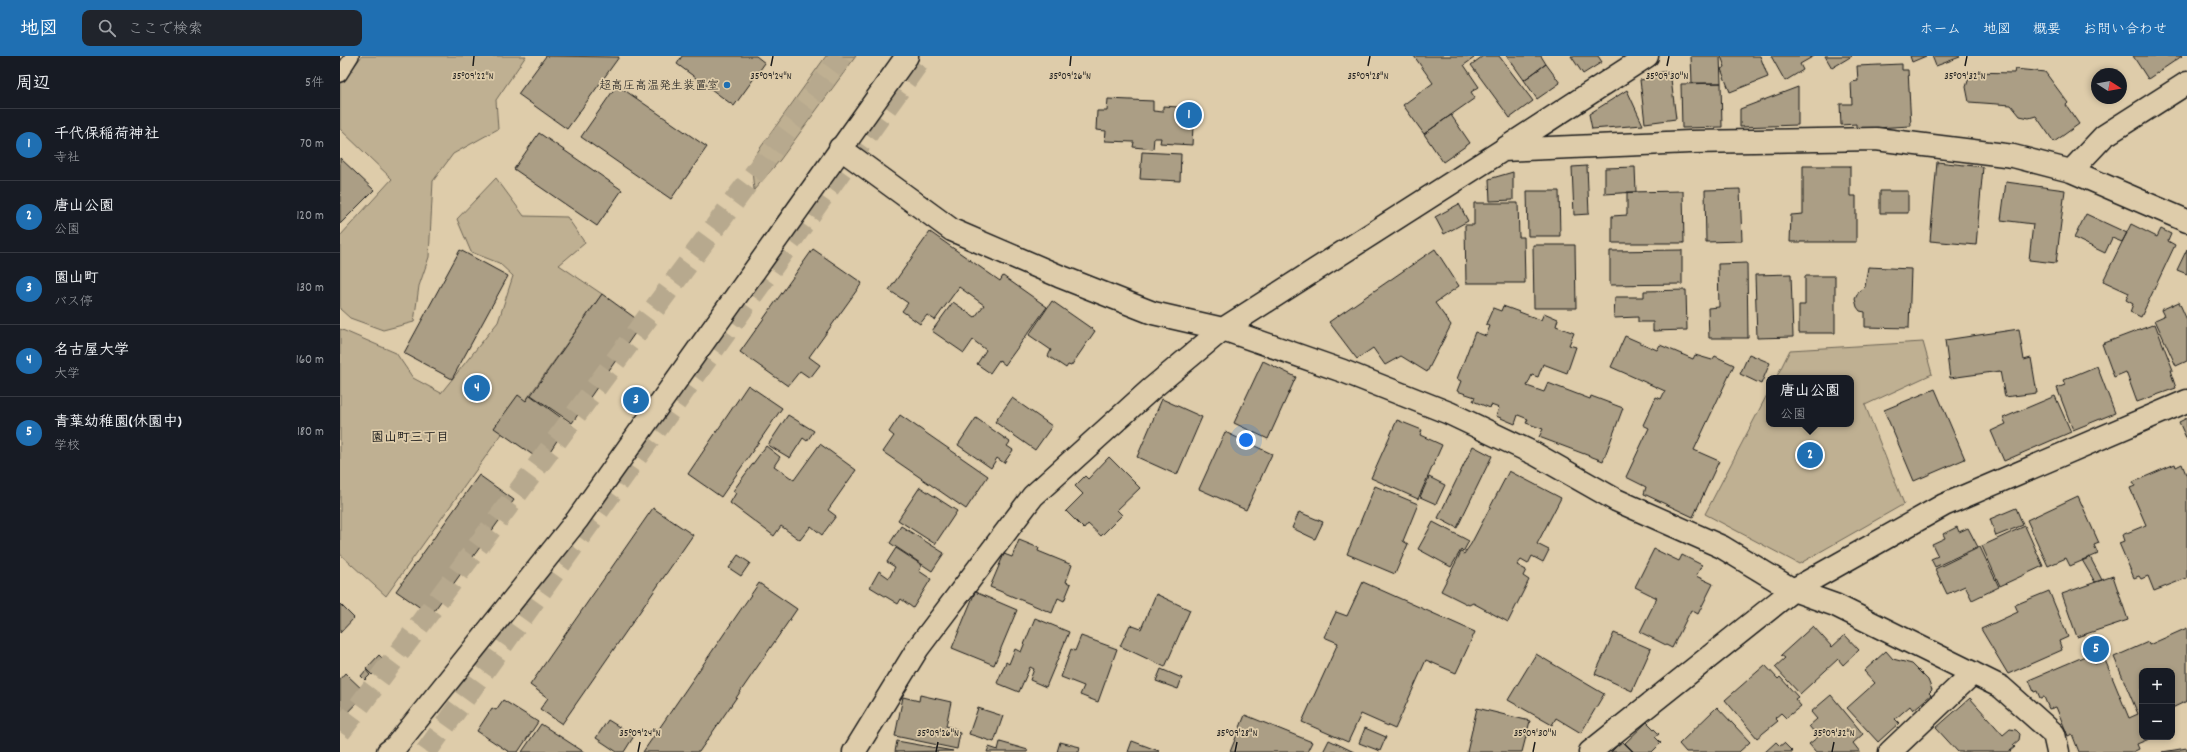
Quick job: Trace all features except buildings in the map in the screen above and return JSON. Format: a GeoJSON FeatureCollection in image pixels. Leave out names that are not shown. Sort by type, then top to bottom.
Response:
{"type":"FeatureCollection","features":[{"type":"Feature","properties":{"kind":"street"},"geometry":{"type":"LineString","coordinates":[[394,750],[577,520],[840,148],[907,56]]}},
{"type":"Feature","properties":{"kind":"street"},"geometry":{"type":"LineString","coordinates":[[854,752],[918,648],[1033,496],[1150,390],[1223,329],[1647,56]]}},
{"type":"Feature","properties":{"kind":"street"},"geometry":{"type":"LineString","coordinates":[[2071,171],[2104,136],[2187,82]]}},
{"type":"Feature","properties":{"kind":"street"},"geometry":{"type":"LineString","coordinates":[[1503,150],[1690,142],[1876,139],[2013,156],[2071,171],[2187,221]]}},
{"type":"Feature","properties":{"kind":"street"},"geometry":{"type":"LineString","coordinates":[[840,148],[952,230],[1059,276],[1152,313],[1223,329],[1343,371],[1449,413],[1535,454],[1616,500],[1722,547],[1793,590],[1835,605],[2001,687],[2054,734],[2058,752]]}},
{"type":"Feature","properties":{"kind":"street"},"geometry":{"type":"LineString","coordinates":[[1590,752],[1793,590],[1944,505],[2187,401]]}},
{"type":"Feature","properties":{"kind":"street"},"geometry":{"type":"LineString","coordinates":[[1890,752],[1974,673]]}},
{"type":"Feature","properties":{"kind":"lane"},"geometry":{"type":"LineString","coordinates":[[340,75],[352,56]]}},
{"type":"Feature","properties":{"kind":"shaded area"},"geometry":{"type":"Polygon","coordinates":[[[362,56],[526,56],[496,100],[498,129],[453,154],[433,181],[429,257],[419,286],[414,322],[383,330],[350,318],[340,309],[340,236],[392,179],[340,129],[340,84],[362,56]]]}},
{"type":"Feature","properties":{"kind":"shaded area"},"geometry":{"type":"Polygon","coordinates":[[[826,56],[856,56],[780,160],[754,190],[751,161],[826,56]]]}},
{"type":"Feature","properties":{"kind":"shaded area"},"geometry":{"type":"Polygon","coordinates":[[[496,178],[524,216],[567,217],[585,243],[559,265],[602,294],[386,596],[340,554],[340,329],[396,353],[413,378],[441,393],[498,322],[513,276],[499,263],[471,252],[457,219],[496,178]]]}},
{"type":"Feature","properties":{"kind":"shaded area"},"geometry":{"type":"Polygon","coordinates":[[[1923,342],[1932,374],[1865,405],[1904,504],[1799,564],[1705,514],[1766,397],[1766,427],[1854,427],[1854,375],[1778,375],[1790,350],[1923,342]]]}},
{"type":"Feature","properties":{"kind":"tunnel"},"geometry":{"type":"LineString","coordinates":[[340,732],[842,56]]}},
{"type":"Feature","properties":{"kind":"tunnel"},"geometry":{"type":"LineString","coordinates":[[426,752],[923,56]]}},
{"type":"Feature","properties":{"kind":"place","name":"超高圧高温発生装置室"},"geometry":{"type":"Point","coordinates":[727,85]}},
{"type":"Feature","properties":{"kind":"place","name":"千代保稲荷神社"},"geometry":{"type":"Point","coordinates":[1189,115]}},
{"type":"Feature","properties":{"kind":"place","name":"名古屋大学"},"geometry":{"type":"Point","coordinates":[477,388]}},
{"type":"Feature","properties":{"kind":"place","name":"園山町"},"geometry":{"type":"Point","coordinates":[636,400]}},
{"type":"Feature","properties":{"kind":"place","name":"唐山公園"},"geometry":{"type":"Point","coordinates":[1810,455]}},
{"type":"Feature","properties":{"kind":"place","name":"青葉幼稚園(休園中)"},"geometry":{"type":"Point","coordinates":[2096,649]}},
{"type":"Feature","properties":{"kind":"district","name":"園山町三丁目"},"geometry":{"type":"Point","coordinates":[410,436]}}]}
